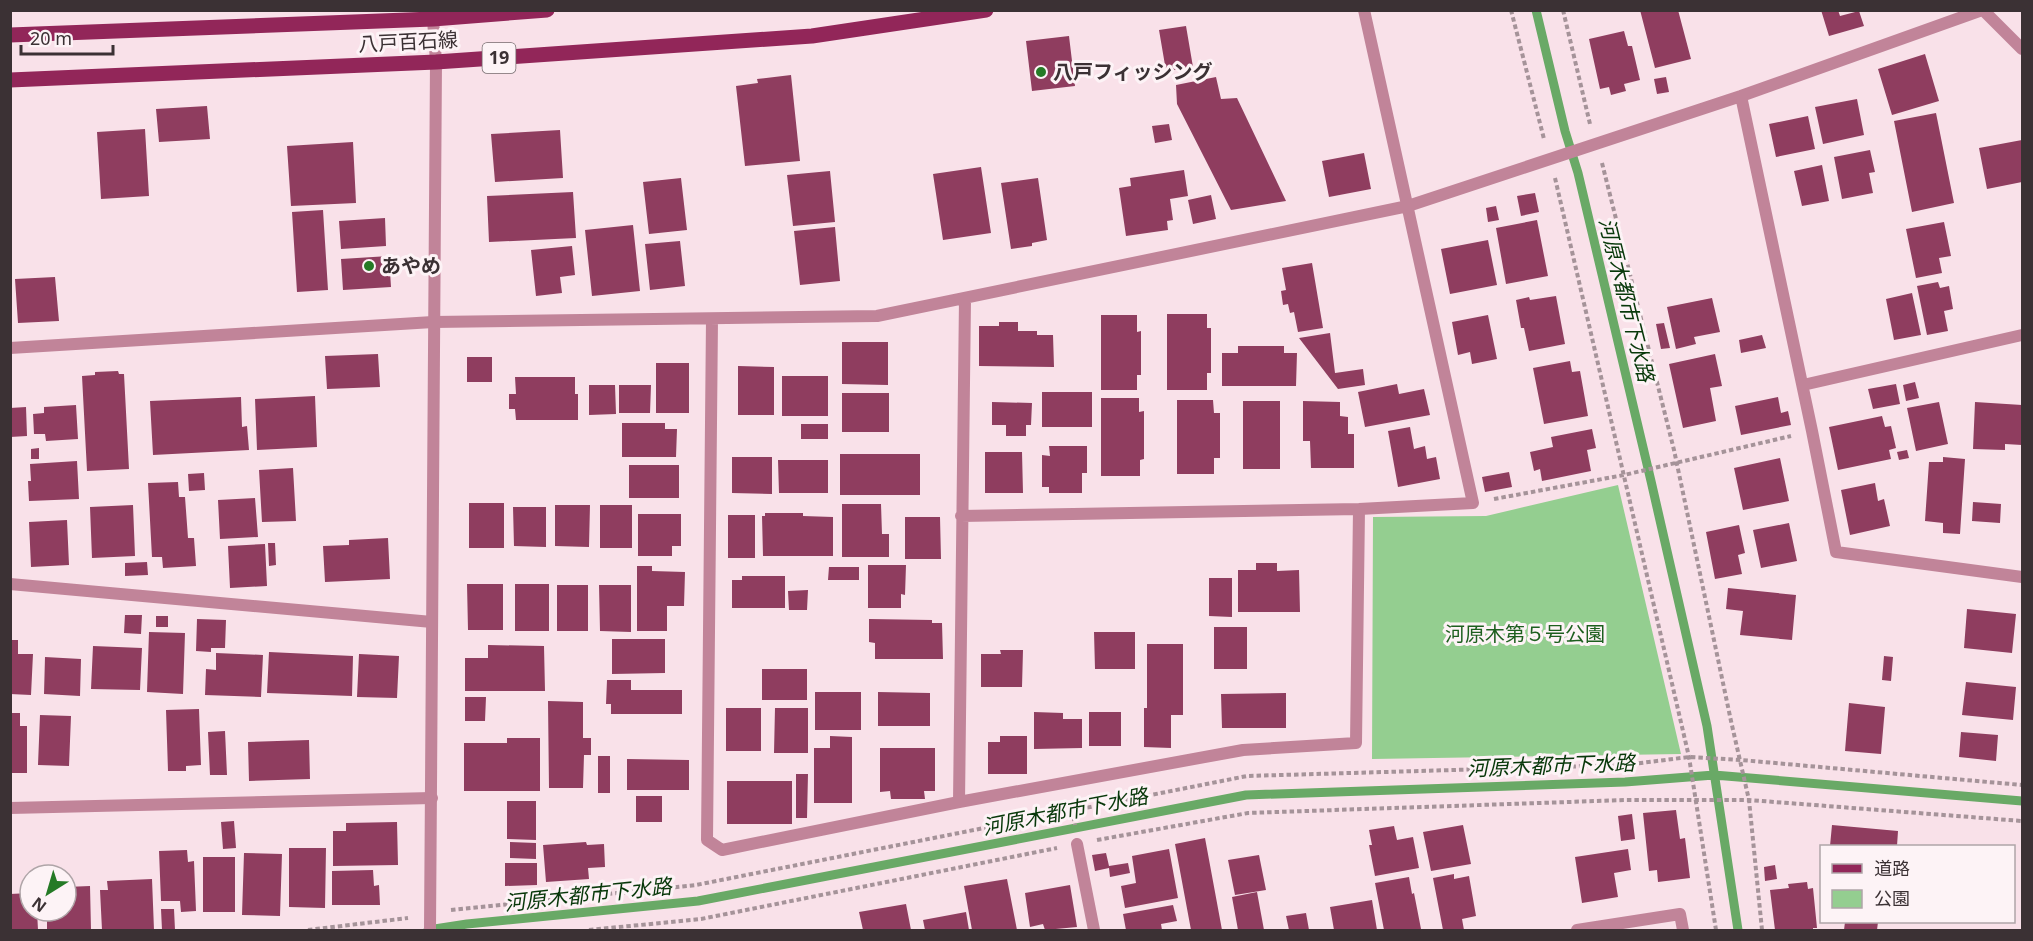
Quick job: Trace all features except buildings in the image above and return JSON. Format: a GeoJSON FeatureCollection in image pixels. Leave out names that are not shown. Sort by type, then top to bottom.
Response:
{"type":"FeatureCollection","features":[{"type":"Feature","properties":{"kind":"main road","name":"八戸百石線"},"geometry":{"type":"LineString","coordinates":[[10,35],[547,10]]}},
{"type":"Feature","properties":{"kind":"main road","name":"八戸百石線"},"geometry":{"type":"LineString","coordinates":[[10,80],[436,62],[812,36],[986,10]]}},
{"type":"Feature","properties":{"kind":"street"},"geometry":{"type":"LineString","coordinates":[[961,516],[1359,509],[1473,503],[1364,10]]}},
{"type":"Feature","properties":{"kind":"street"},"geometry":{"type":"LineString","coordinates":[[10,348],[433,322],[878,316],[1408,206],[1740,96],[1983,10],[2022,50]]}},
{"type":"Feature","properties":{"kind":"street"},"geometry":{"type":"LineString","coordinates":[[430,930],[436,62],[432,15]]}},
{"type":"Feature","properties":{"kind":"street"},"geometry":{"type":"LineString","coordinates":[[1740,96],[1803,385],[1836,552],[2022,577]]}},
{"type":"Feature","properties":{"kind":"street"},"geometry":{"type":"LineString","coordinates":[[959,802],[964,299]]}},
{"type":"Feature","properties":{"kind":"street"},"geometry":{"type":"LineString","coordinates":[[712,319],[707,840],[722,850],[959,802],[1243,750],[1356,743],[1359,509]]}},
{"type":"Feature","properties":{"kind":"street"},"geometry":{"type":"LineString","coordinates":[[1803,385],[2022,335]]}},
{"type":"Feature","properties":{"kind":"street"},"geometry":{"type":"LineString","coordinates":[[10,584],[432,622]]}},
{"type":"Feature","properties":{"kind":"street"},"geometry":{"type":"LineString","coordinates":[[10,808],[432,798]]}},
{"type":"Feature","properties":{"kind":"street"},"geometry":{"type":"LineString","coordinates":[[1077,844],[1094,930]]}},
{"type":"Feature","properties":{"kind":"street"},"geometry":{"type":"LineString","coordinates":[[1577,930],[1680,914],[1683,930]]}},
{"type":"Feature","properties":{"kind":"path"},"geometry":{"type":"LineString","coordinates":[[1511,10],[1550,159],[1689,757],[1716,930]]}},
{"type":"Feature","properties":{"kind":"path"},"geometry":{"type":"LineString","coordinates":[[1563,10],[1592,145],[1676,463],[1741,760],[1749,800],[1762,930]]}},
{"type":"Feature","properties":{"kind":"path"},"geometry":{"type":"LineString","coordinates":[[1473,503],[1624,475],[1812,430]]}},
{"type":"Feature","properties":{"kind":"path"},"geometry":{"type":"LineString","coordinates":[[308,930],[396,920],[466,908],[696,885],[1246,776],[1625,765],[1689,757],[2022,785]]}},
{"type":"Feature","properties":{"kind":"path"},"geometry":{"type":"LineString","coordinates":[[589,930],[700,919],[1077,844],[1248,813],[1626,800],[1749,800],[2022,821]]}},
{"type":"Feature","properties":{"kind":"green space","name":"河原木第５号公園"},"geometry":{"type":"Polygon","coordinates":[[[1618,485],[1681,754],[1372,759],[1373,517],[1486,516],[1618,485]]]}},
{"type":"Feature","properties":{"kind":"waterway","name":"河原木都市下水路"},"geometry":{"type":"LineString","coordinates":[[1536,10],[1565,131],[1578,173],[1707,726],[1738,930]]}},
{"type":"Feature","properties":{"kind":"waterway","name":"河原木都市下水路"},"geometry":{"type":"LineString","coordinates":[[428,930],[467,924],[698,901],[1246,795],[1625,782],[1714,775],[2022,801]]}},
{"type":"Feature","properties":{"kind":"place","name":"八戸フィッシング"},"geometry":{"type":"Point","coordinates":[1041,72]}},
{"type":"Feature","properties":{"kind":"place","name":"あやめ"},"geometry":{"type":"Point","coordinates":[369,266]}}]}
